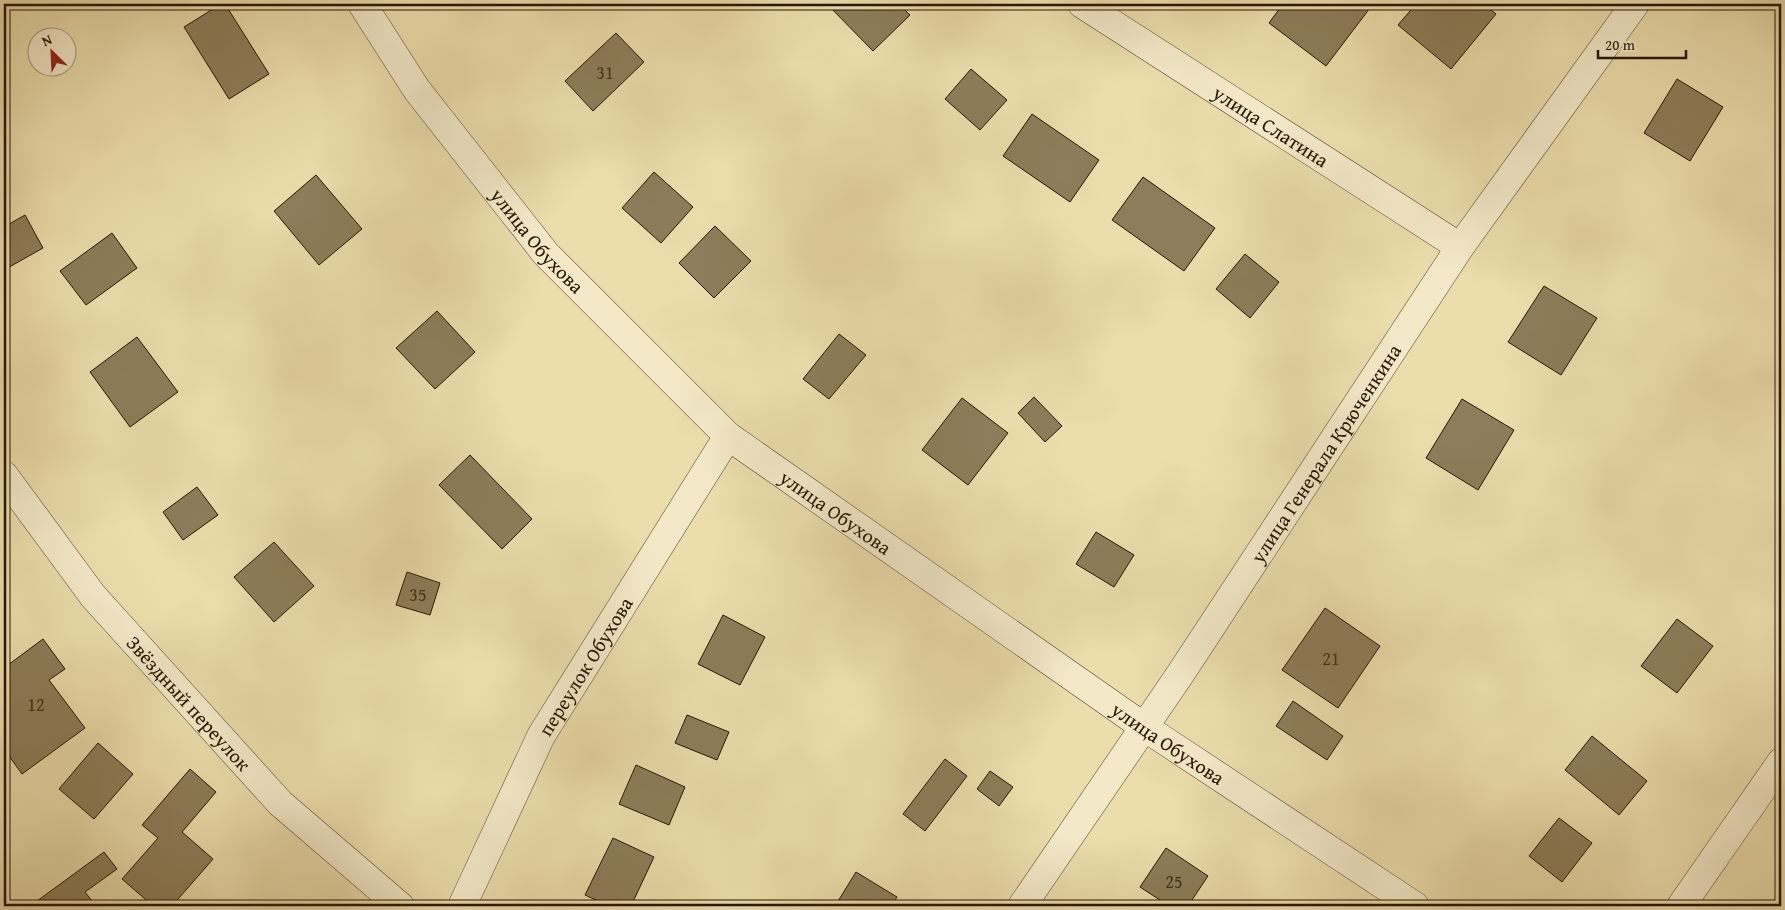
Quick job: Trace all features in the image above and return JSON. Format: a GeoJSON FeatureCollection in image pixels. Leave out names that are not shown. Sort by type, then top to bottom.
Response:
{"type":"FeatureCollection","features":[{"type":"Feature","properties":{"kind":"street","name":"улица Обухова"},"geometry":{"type":"LineString","coordinates":[[362,4],[417,90],[546,254],[728,436],[1144,727],[1414,906]]}},
{"type":"Feature","properties":{"kind":"street","name":"улица Слатина"},"geometry":{"type":"LineString","coordinates":[[1082,4],[1460,247]]}},
{"type":"Feature","properties":{"kind":"street","name":"улица Генерала Крюченкина"},"geometry":{"type":"LineString","coordinates":[[1022,906],[1144,727],[1460,247],[1635,4]]}},
{"type":"Feature","properties":{"kind":"street","name":"переулок Обухова"},"geometry":{"type":"LineString","coordinates":[[462,906],[542,736],[728,436]]}},
{"type":"Feature","properties":{"kind":"street","name":"Звёздный переулок"},"geometry":{"type":"LineString","coordinates":[[4,475],[93,596],[280,803],[400,906]]}},
{"type":"Feature","properties":{"kind":"street"},"geometry":{"type":"LineString","coordinates":[[1682,906],[1781,762]]}},
{"type":"Feature","properties":{"kind":"building"},"geometry":{"type":"Polygon","coordinates":[[[221,4],[225,4],[269,74],[229,99],[184,27],[221,4]]]}},
{"type":"Feature","properties":{"kind":"building"},"geometry":{"type":"Polygon","coordinates":[[[827,4],[899,4],[910,15],[873,51],[827,4]]]}},
{"type":"Feature","properties":{"kind":"building"},"geometry":{"type":"Polygon","coordinates":[[[1283,4],[1373,4],[1326,66],[1269,23],[1283,4]]]}},
{"type":"Feature","properties":{"kind":"building"},"geometry":{"type":"Polygon","coordinates":[[[1416,4],[1483,4],[1496,14],[1451,69],[1398,25],[1416,4]]]}},
{"type":"Feature","properties":{"kind":"building"},"geometry":{"type":"Polygon","coordinates":[[[616,33],[644,62],[593,111],[565,81],[616,33]]]}},
{"type":"Feature","properties":{"kind":"building"},"geometry":{"type":"Polygon","coordinates":[[[971,69],[1007,100],[980,130],[945,99],[971,69]]]}},
{"type":"Feature","properties":{"kind":"building"},"geometry":{"type":"Polygon","coordinates":[[[1677,79],[1723,107],[1690,161],[1644,133],[1677,79]]]}},
{"type":"Feature","properties":{"kind":"building"},"geometry":{"type":"Polygon","coordinates":[[[1032,114],[1099,160],[1070,202],[1003,156],[1032,114]]]}},
{"type":"Feature","properties":{"kind":"building"},"geometry":{"type":"Polygon","coordinates":[[[654,172],[693,207],[661,243],[622,208],[654,172]]]}},
{"type":"Feature","properties":{"kind":"building"},"geometry":{"type":"Polygon","coordinates":[[[316,175],[362,229],[319,265],[274,211],[316,175]]]}},
{"type":"Feature","properties":{"kind":"building"},"geometry":{"type":"Polygon","coordinates":[[[1143,177],[1215,228],[1184,271],[1112,220],[1143,177]]]}},
{"type":"Feature","properties":{"kind":"building"},"geometry":{"type":"Polygon","coordinates":[[[25,215],[43,248],[4,270],[4,227],[25,215]]]}},
{"type":"Feature","properties":{"kind":"building"},"geometry":{"type":"Polygon","coordinates":[[[715,226],[751,261],[714,298],[679,263],[715,226]]]}},
{"type":"Feature","properties":{"kind":"building"},"geometry":{"type":"Polygon","coordinates":[[[112,233],[137,268],[86,305],[60,271],[112,233]]]}},
{"type":"Feature","properties":{"kind":"building"},"geometry":{"type":"Polygon","coordinates":[[[1245,254],[1279,282],[1250,318],[1216,289],[1245,254]]]}},
{"type":"Feature","properties":{"kind":"building"},"geometry":{"type":"Polygon","coordinates":[[[1544,286],[1597,318],[1561,375],[1508,342],[1544,286]]]}},
{"type":"Feature","properties":{"kind":"building"},"geometry":{"type":"Polygon","coordinates":[[[437,311],[475,352],[435,389],[396,348],[437,311]]]}},
{"type":"Feature","properties":{"kind":"building"},"geometry":{"type":"Polygon","coordinates":[[[839,334],[866,355],[829,399],[803,379],[839,334]]]}},
{"type":"Feature","properties":{"kind":"building"},"geometry":{"type":"Polygon","coordinates":[[[137,337],[178,392],[130,427],[90,372],[137,337]]]}},
{"type":"Feature","properties":{"kind":"building"},"geometry":{"type":"Polygon","coordinates":[[[1034,397],[1062,426],[1045,442],[1018,413],[1034,397]]]}},
{"type":"Feature","properties":{"kind":"building"},"geometry":{"type":"Polygon","coordinates":[[[962,398],[1008,433],[968,485],[922,450],[962,398]]]}},
{"type":"Feature","properties":{"kind":"building"},"geometry":{"type":"Polygon","coordinates":[[[1462,399],[1514,430],[1478,490],[1426,458],[1462,399]]]}},
{"type":"Feature","properties":{"kind":"building"},"geometry":{"type":"Polygon","coordinates":[[[470,455],[532,519],[502,549],[439,485],[470,455]]]}},
{"type":"Feature","properties":{"kind":"building"},"geometry":{"type":"Polygon","coordinates":[[[197,487],[218,515],[183,540],[163,512],[197,487]]]}},
{"type":"Feature","properties":{"kind":"building"},"geometry":{"type":"Polygon","coordinates":[[[1096,532],[1134,555],[1114,587],[1076,564],[1096,532]]]}},
{"type":"Feature","properties":{"kind":"building"},"geometry":{"type":"Polygon","coordinates":[[[274,542],[314,586],[274,622],[234,577],[274,542]]]}},
{"type":"Feature","properties":{"kind":"building"},"geometry":{"type":"Polygon","coordinates":[[[407,572],[440,583],[430,615],[396,605],[407,572]]]}},
{"type":"Feature","properties":{"kind":"building"},"geometry":{"type":"Polygon","coordinates":[[[1325,608],[1380,646],[1338,708],[1282,670],[1325,608]]]}},
{"type":"Feature","properties":{"kind":"building"},"geometry":{"type":"Polygon","coordinates":[[[723,615],[765,637],[740,685],[698,664],[723,615]]]}},
{"type":"Feature","properties":{"kind":"building"},"geometry":{"type":"Polygon","coordinates":[[[1677,619],[1713,646],[1677,693],[1641,666],[1677,619]]]}},
{"type":"Feature","properties":{"kind":"building"},"geometry":{"type":"Polygon","coordinates":[[[43,639],[65,669],[49,680],[85,728],[22,774],[4,749],[4,668],[43,639]]]}},
{"type":"Feature","properties":{"kind":"building"},"geometry":{"type":"Polygon","coordinates":[[[1293,701],[1343,736],[1327,760],[1276,726],[1293,701]]]}},
{"type":"Feature","properties":{"kind":"building"},"geometry":{"type":"Polygon","coordinates":[[[687,715],[729,732],[717,760],[675,743],[687,715]]]}},
{"type":"Feature","properties":{"kind":"building"},"geometry":{"type":"Polygon","coordinates":[[[1592,736],[1647,781],[1619,815],[1565,770],[1592,736]]]}},
{"type":"Feature","properties":{"kind":"building"},"geometry":{"type":"Polygon","coordinates":[[[98,743],[133,774],[94,819],[59,789],[98,743]]]}},
{"type":"Feature","properties":{"kind":"building"},"geometry":{"type":"Polygon","coordinates":[[[945,759],[967,776],[925,831],[903,814],[945,759]]]}},
{"type":"Feature","properties":{"kind":"building"},"geometry":{"type":"Polygon","coordinates":[[[636,765],[685,787],[669,825],[619,804],[636,765]]]}},
{"type":"Feature","properties":{"kind":"building"},"geometry":{"type":"Polygon","coordinates":[[[190,769],[216,792],[182,832],[213,859],[172,906],[153,906],[122,879],[158,838],[142,825],[190,769]]]}},
{"type":"Feature","properties":{"kind":"building"},"geometry":{"type":"Polygon","coordinates":[[[990,771],[1013,787],[999,806],[977,789],[990,771]]]}},
{"type":"Feature","properties":{"kind":"building"},"geometry":{"type":"Polygon","coordinates":[[[1559,818],[1592,843],[1562,882],[1529,856],[1559,818]]]}},
{"type":"Feature","properties":{"kind":"building"},"geometry":{"type":"Polygon","coordinates":[[[613,838],[654,857],[631,906],[609,906],[585,895],[613,838]]]}},
{"type":"Feature","properties":{"kind":"building"},"geometry":{"type":"Polygon","coordinates":[[[1166,848],[1208,876],[1188,906],[1169,906],[1140,887],[1166,848]]]}},
{"type":"Feature","properties":{"kind":"building"},"geometry":{"type":"Polygon","coordinates":[[[104,852],[117,869],[85,892],[96,906],[41,906],[37,901],[104,852]]]}},
{"type":"Feature","properties":{"kind":"building"},"geometry":{"type":"Polygon","coordinates":[[[856,872],[897,897],[892,906],[835,906],[856,872]]]}}]}
